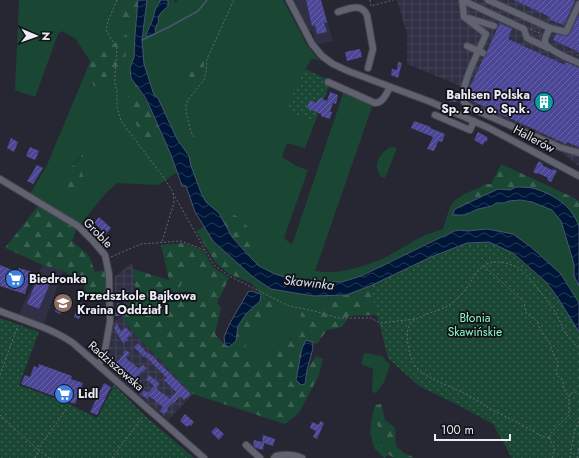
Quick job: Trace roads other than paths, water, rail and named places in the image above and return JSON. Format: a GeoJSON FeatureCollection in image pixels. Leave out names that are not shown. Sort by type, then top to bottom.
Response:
{"type":"FeatureCollection","features":[{"type":"Feature","properties":{"kind":"street","name":"Hallerów"},"geometry":{"type":"LineString","coordinates":[[289,0],[312,44],[322,56],[333,64],[431,102],[490,128],[579,176]]}},
{"type":"Feature","properties":{"kind":"street"},"geometry":{"type":"LineString","coordinates":[[462,0],[464,17],[486,34],[481,52],[465,83],[463,95],[466,104],[471,108],[558,147],[579,153]]}},
{"type":"Feature","properties":{"kind":"street"},"geometry":{"type":"LineString","coordinates":[[462,0],[524,29],[527,38],[579,63]]}},
{"type":"Feature","properties":{"kind":"street"},"geometry":{"type":"LineString","coordinates":[[488,0],[550,28],[566,32],[579,2]]}},
{"type":"Feature","properties":{"kind":"street"},"geometry":{"type":"LineString","coordinates":[[338,12],[356,7],[366,11],[373,49],[368,68],[369,76],[374,81]]}},
{"type":"Feature","properties":{"kind":"street"},"geometry":{"type":"LineString","coordinates":[[464,17],[494,26]]}},
{"type":"Feature","properties":{"kind":"street"},"geometry":{"type":"LineString","coordinates":[[549,48],[545,39],[550,28]]}},
{"type":"Feature","properties":{"kind":"street"},"geometry":{"type":"LineString","coordinates":[[467,46],[481,52]]}},
{"type":"Feature","properties":{"kind":"street"},"geometry":{"type":"LineString","coordinates":[[356,74],[363,73],[368,68]]}},
{"type":"Feature","properties":{"kind":"street"},"geometry":{"type":"LineString","coordinates":[[328,82],[378,103],[382,100],[390,87]]}},
{"type":"Feature","properties":{"kind":"street"},"geometry":{"type":"LineString","coordinates":[[435,115],[470,130],[474,121]]}},
{"type":"Feature","properties":{"kind":"street","name":"Groble"},"geometry":{"type":"LineString","coordinates":[[0,179],[78,226],[106,255],[109,274],[110,322],[104,356],[98,365]]}},
{"type":"Feature","properties":{"kind":"street","name":"Radziszowska"},"geometry":{"type":"LineString","coordinates":[[0,311],[36,324],[64,337],[73,343],[204,458]]}},
{"type":"Feature","properties":{"kind":"street"},"geometry":{"type":"LineString","coordinates":[[246,445],[260,458]]}},
{"type":"Feature","properties":{"kind":"street"},"geometry":{"type":"LineString","coordinates":[[274,458],[276,456],[287,454],[302,458]]}},
{"type":"Feature","properties":{"kind":"water"},"geometry":{"type":"Polygon","coordinates":[[[138,0],[147,0],[142,40],[144,64],[154,95],[158,98],[177,139],[189,156],[191,166],[206,202],[219,213],[232,237],[259,266],[275,274],[292,279],[320,284],[342,282],[361,276],[454,231],[487,229],[513,234],[531,247],[561,274],[579,303],[579,332],[547,283],[513,253],[489,242],[467,243],[431,257],[370,286],[346,295],[313,296],[271,289],[253,277],[213,241],[195,212],[186,186],[182,186],[171,155],[145,97],[131,78],[130,68],[134,57],[138,0]]]}},
{"type":"Feature","properties":{"kind":"water"},"geometry":{"type":"Polygon","coordinates":[[[160,0],[168,0],[168,6],[159,16],[159,21],[155,29],[156,33],[147,36],[146,34],[160,0]]]}},
{"type":"Feature","properties":{"kind":"water"},"geometry":{"type":"Polygon","coordinates":[[[516,187],[532,188],[547,193],[561,202],[572,213],[579,227],[579,286],[574,276],[574,264],[561,221],[552,210],[532,202],[520,200],[496,203],[492,206],[478,209],[465,215],[452,215],[455,209],[498,189],[510,190],[516,187]]]}},
{"type":"Feature","properties":{"kind":"water"},"geometry":{"type":"Polygon","coordinates":[[[251,291],[261,294],[260,301],[246,314],[238,326],[236,341],[229,347],[225,345],[224,337],[230,323],[248,292],[251,291]]]}},
{"type":"Feature","properties":{"kind":"water"},"geometry":{"type":"Polygon","coordinates":[[[306,340],[312,342],[313,348],[305,384],[301,385],[296,380],[302,348],[306,340]]]}},
{"type":"Feature","properties":{"kind":"waterway"},"geometry":{"type":"LineString","coordinates":[[142,40],[198,11],[207,0]]}},
{"type":"Feature","properties":{"kind":"place","name":"Bahlsen Polska Sp. z o. o. Sp.k."},"geometry":{"type":"Point","coordinates":[544,102]}},
{"type":"Feature","properties":{"kind":"place","name":"Biedronka"},"geometry":{"type":"Point","coordinates":[15,279]}},
{"type":"Feature","properties":{"kind":"place","name":"Przedszkole Bajkowa Kraina Oddział I"},"geometry":{"type":"Point","coordinates":[63,303]}},
{"type":"Feature","properties":{"kind":"place","name":"Lidl"},"geometry":{"type":"Point","coordinates":[64,394]}},
{"type":"Feature","properties":{"kind":"water label","name":"Skawinka"},"geometry":{"type":"Point","coordinates":[309,282]}},
{"type":"Feature","properties":{"kind":"park label","name":"Błonia Skawińskie"},"geometry":{"type":"Point","coordinates":[475,325]}}]}
